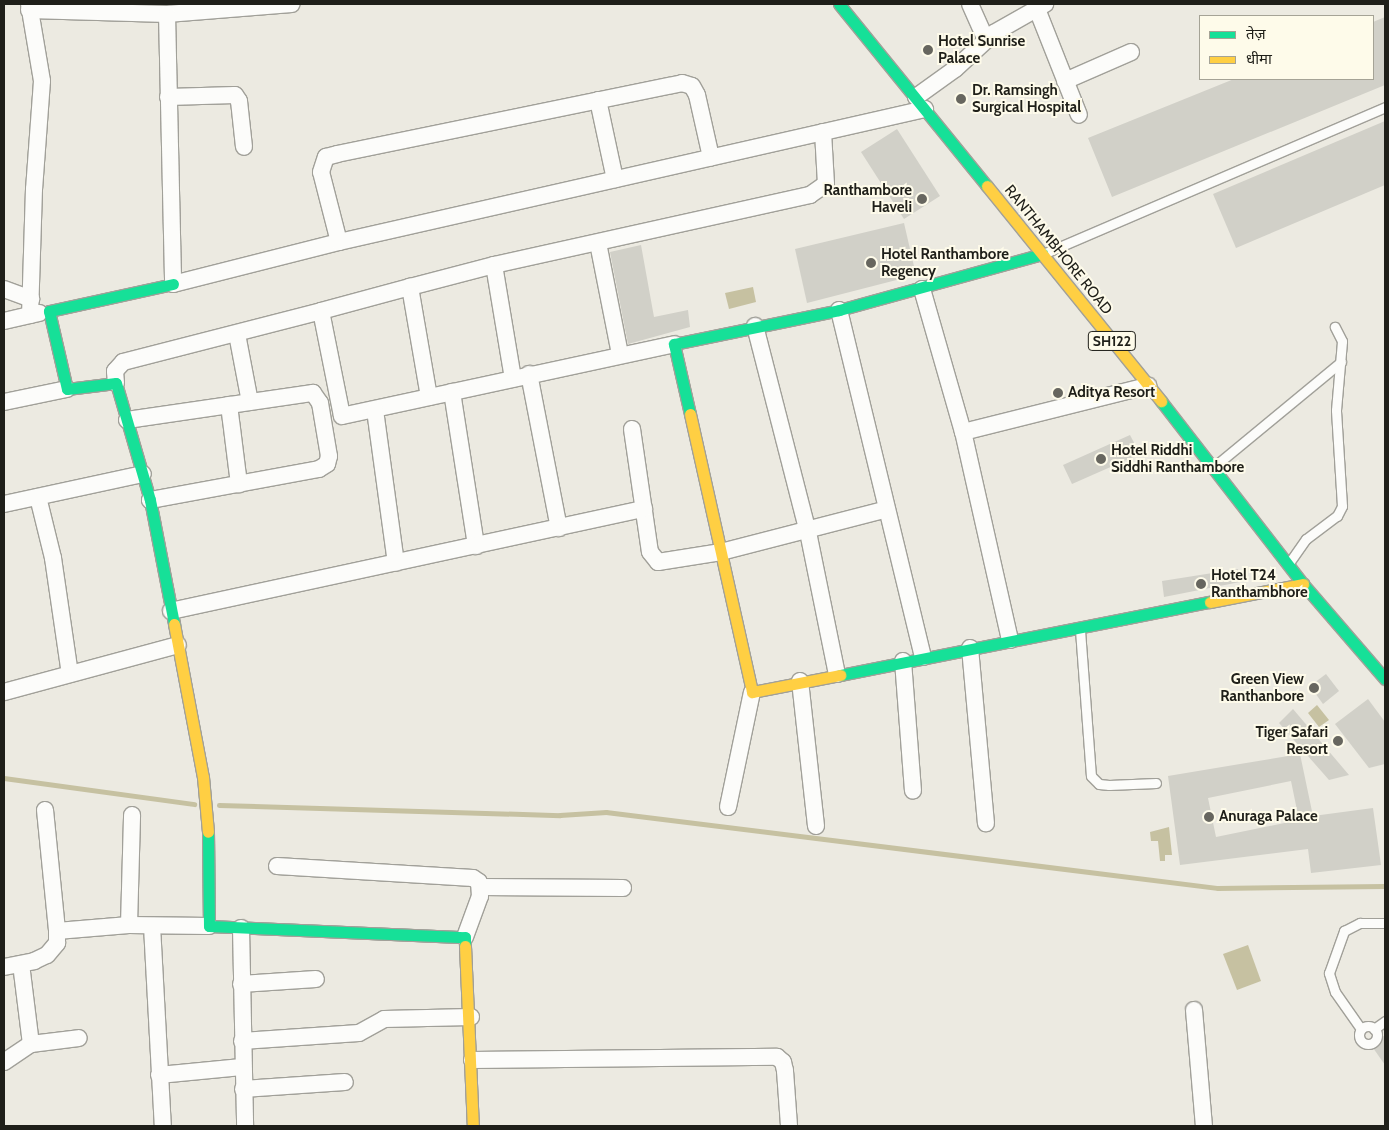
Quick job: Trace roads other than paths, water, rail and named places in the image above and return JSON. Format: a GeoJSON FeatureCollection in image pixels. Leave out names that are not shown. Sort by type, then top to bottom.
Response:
{"type":"FeatureCollection","features":[{"type":"Feature","properties":{"kind":"street"},"geometry":{"type":"LineString","coordinates":[[30,307],[42,81],[29,7],[161,10],[292,4]]}},
{"type":"Feature","properties":{"kind":"street","name":"RANTHAMBHORE ROAD"},"geometry":{"type":"LineString","coordinates":[[839,4],[1214,467],[1289,563],[1303,584],[1385,679]]}},
{"type":"Feature","properties":{"kind":"street"},"geometry":{"type":"LineString","coordinates":[[970,4],[986,40]]}},
{"type":"Feature","properties":{"kind":"street"},"geometry":{"type":"LineString","coordinates":[[4,289],[30,307],[49,311],[173,284],[339,242],[823,132],[921,103],[986,40],[1039,5],[1065,81],[1079,115]]}},
{"type":"Feature","properties":{"kind":"street"},"geometry":{"type":"LineString","coordinates":[[161,10],[168,97],[173,284]]}},
{"type":"Feature","properties":{"kind":"street"},"geometry":{"type":"LineString","coordinates":[[1065,81],[1131,52]]}},
{"type":"Feature","properties":{"kind":"street"},"geometry":{"type":"LineString","coordinates":[[339,242],[322,172],[326,157],[682,83],[692,86],[711,158]]}},
{"type":"Feature","properties":{"kind":"street"},"geometry":{"type":"LineString","coordinates":[[168,97],[235,95],[239,101],[244,147]]}},
{"type":"Feature","properties":{"kind":"street"},"geometry":{"type":"LineString","coordinates":[[598,100],[615,179]]}},
{"type":"Feature","properties":{"kind":"street"},"geometry":{"type":"LineString","coordinates":[[208,926],[208,820],[178,646],[150,500],[126,420],[115,371],[123,362],[237,334],[494,265],[810,194],[826,184],[823,132]]}},
{"type":"Feature","properties":{"kind":"street"},"geometry":{"type":"LineString","coordinates":[[598,243],[620,354]]}},
{"type":"Feature","properties":{"kind":"street"},"geometry":{"type":"LineString","coordinates":[[324,421],[620,354],[839,310],[922,289],[1042,254]]}},
{"type":"Feature","properties":{"kind":"street"},"geometry":{"type":"LineString","coordinates":[[494,265],[559,528]]}},
{"type":"Feature","properties":{"kind":"street"},"geometry":{"type":"LineString","coordinates":[[410,287],[429,397]]}},
{"type":"Feature","properties":{"kind":"street"},"geometry":{"type":"LineString","coordinates":[[922,289],[963,432],[1010,640]]}},
{"type":"Feature","properties":{"kind":"street"},"geometry":{"type":"LineString","coordinates":[[4,321],[30,307]]}},
{"type":"Feature","properties":{"kind":"street"},"geometry":{"type":"LineString","coordinates":[[839,310],[923,657]]}},
{"type":"Feature","properties":{"kind":"street"},"geometry":{"type":"LineString","coordinates":[[49,311],[67,390]]}},
{"type":"Feature","properties":{"kind":"street"},"geometry":{"type":"LineString","coordinates":[[321,311],[342,416]]}},
{"type":"Feature","properties":{"kind":"street"},"geometry":{"type":"LineString","coordinates":[[755,326],[808,532],[837,674]]}},
{"type":"Feature","properties":{"kind":"street"},"geometry":{"type":"LineString","coordinates":[[237,334],[250,402]]}},
{"type":"Feature","properties":{"kind":"street"},"geometry":{"type":"LineString","coordinates":[[674,344],[752,692],[728,807]]}},
{"type":"Feature","properties":{"kind":"street"},"geometry":{"type":"LineString","coordinates":[[4,402],[116,382]]}},
{"type":"Feature","properties":{"kind":"street"},"geometry":{"type":"LineString","coordinates":[[963,432],[1148,386]]}},
{"type":"Feature","properties":{"kind":"street"},"geometry":{"type":"LineString","coordinates":[[452,392],[476,546]]}},
{"type":"Feature","properties":{"kind":"street"},"geometry":{"type":"LineString","coordinates":[[126,420],[313,393],[318,397],[328,450],[327,464],[319,469],[150,500]]}},
{"type":"Feature","properties":{"kind":"street"},"geometry":{"type":"LineString","coordinates":[[229,405],[238,484]]}},
{"type":"Feature","properties":{"kind":"street"},"geometry":{"type":"LineString","coordinates":[[376,410],[396,563]]}},
{"type":"Feature","properties":{"kind":"street"},"geometry":{"type":"LineString","coordinates":[[632,429],[650,552],[658,562],[721,552],[808,532],[888,509]]}},
{"type":"Feature","properties":{"kind":"street"},"geometry":{"type":"LineString","coordinates":[[4,504],[143,474]]}},
{"type":"Feature","properties":{"kind":"street"},"geometry":{"type":"LineString","coordinates":[[38,496],[53,558],[70,674]]}},
{"type":"Feature","properties":{"kind":"street"},"geometry":{"type":"LineString","coordinates":[[171,611],[644,509]]}},
{"type":"Feature","properties":{"kind":"street"},"geometry":{"type":"LineString","coordinates":[[752,692],[1079,626],[1303,584]]}},
{"type":"Feature","properties":{"kind":"street"},"geometry":{"type":"LineString","coordinates":[[4,692],[178,646]]}},
{"type":"Feature","properties":{"kind":"street"},"geometry":{"type":"LineString","coordinates":[[970,648],[986,823]]}},
{"type":"Feature","properties":{"kind":"street"},"geometry":{"type":"LineString","coordinates":[[903,661],[913,791]]}},
{"type":"Feature","properties":{"kind":"street"},"geometry":{"type":"LineString","coordinates":[[800,681],[816,826]]}},
{"type":"Feature","properties":{"kind":"street"},"geometry":{"type":"LineString","coordinates":[[4,967],[21,964],[47,955],[57,943],[44,810]]}},
{"type":"Feature","properties":{"kind":"street"},"geometry":{"type":"LineString","coordinates":[[129,924],[132,814]]}},
{"type":"Feature","properties":{"kind":"street"},"geometry":{"type":"LineString","coordinates":[[276,866],[472,878],[481,887],[623,888]]}},
{"type":"Feature","properties":{"kind":"street"},"geometry":{"type":"LineString","coordinates":[[473,1126],[471,1017],[465,936],[481,887]]}},
{"type":"Feature","properties":{"kind":"street"},"geometry":{"type":"LineString","coordinates":[[57,931],[129,924],[465,936]]}},
{"type":"Feature","properties":{"kind":"street"},"geometry":{"type":"LineString","coordinates":[[152,926],[163,1126]]}},
{"type":"Feature","properties":{"kind":"street"},"geometry":{"type":"LineString","coordinates":[[241,928],[242,1067],[245,1126]]}},
{"type":"Feature","properties":{"kind":"street"},"geometry":{"type":"LineString","coordinates":[[21,964],[31,1044]]}},
{"type":"Feature","properties":{"kind":"street"},"geometry":{"type":"LineString","coordinates":[[241,984],[316,979]]}},
{"type":"Feature","properties":{"kind":"street"},"geometry":{"type":"LineString","coordinates":[[1194,1010],[1204,1126]]}},
{"type":"Feature","properties":{"kind":"street"},"geometry":{"type":"LineString","coordinates":[[242,1041],[359,1033],[384,1019],[471,1017]]}},
{"type":"Feature","properties":{"kind":"street"},"geometry":{"type":"LineString","coordinates":[[4,1062],[31,1044],[79,1038]]}},
{"type":"Feature","properties":{"kind":"street"},"geometry":{"type":"LineString","coordinates":[[472,1060],[777,1057],[783,1062],[785,1071],[789,1126]]}},
{"type":"Feature","properties":{"kind":"street"},"geometry":{"type":"LineString","coordinates":[[160,1075],[242,1067]]}},
{"type":"Feature","properties":{"kind":"street"},"geometry":{"type":"LineString","coordinates":[[243,1089],[345,1082]]}},
{"type":"Feature","properties":{"kind":"lane"},"geometry":{"type":"LineString","coordinates":[[1042,254],[1385,107]]}},
{"type":"Feature","properties":{"kind":"lane"},"geometry":{"type":"LineString","coordinates":[[1289,563],[1306,539],[1337,516],[1342,506],[1336,410],[1342,340],[1335,327]]}},
{"type":"Feature","properties":{"kind":"lane"},"geometry":{"type":"LineString","coordinates":[[1214,467],[1341,362]]}},
{"type":"Feature","properties":{"kind":"lane"},"geometry":{"type":"LineString","coordinates":[[1079,626],[1091,776],[1099,784],[1109,785],[1156,782]]}},
{"type":"Feature","properties":{"kind":"lane"},"geometry":{"type":"LineString","coordinates":[[1374,1029],[1375,1040],[1367,1044],[1360,1040],[1361,1028],[1335,992],[1329,974],[1344,931],[1360,923],[1385,923]]}},
{"type":"Feature","properties":{"kind":"lane"},"geometry":{"type":"LineString","coordinates":[[1374,1029],[1385,1020]]}},
{"type":"Feature","properties":{"kind":"lane"},"geometry":{"type":"LineString","coordinates":[[1361,1028],[1366,1026],[1374,1029]]}},
{"type":"Feature","properties":{"kind":"waterway"},"geometry":{"type":"LineString","coordinates":[[4,778],[194,804]]}},
{"type":"Feature","properties":{"kind":"waterway"},"geometry":{"type":"LineString","coordinates":[[219,805],[560,815],[606,812],[1218,888],[1385,886]]}},
{"type":"Feature","properties":{"kind":"place","name":"Hotel Sunrise Palace"},"geometry":{"type":"Point","coordinates":[928,50]}},
{"type":"Feature","properties":{"kind":"place","name":"Dr. Ramsingh Surgical Hospital"},"geometry":{"type":"Point","coordinates":[961,99]}},
{"type":"Feature","properties":{"kind":"place","name":"Ranthambore Haveli"},"geometry":{"type":"Point","coordinates":[922,199]}},
{"type":"Feature","properties":{"kind":"place","name":"Hotel Ranthambore Regency"},"geometry":{"type":"Point","coordinates":[871,263]}},
{"type":"Feature","properties":{"kind":"place","name":"Aditya Resort"},"geometry":{"type":"Point","coordinates":[1058,393]}},
{"type":"Feature","properties":{"kind":"place","name":"Hotel Riddhi Siddhi Ranthambore"},"geometry":{"type":"Point","coordinates":[1101,459]}},
{"type":"Feature","properties":{"kind":"place","name":"Hotel T24 Ranthambhore"},"geometry":{"type":"Point","coordinates":[1201,584]}},
{"type":"Feature","properties":{"kind":"place","name":"Green View Ranthanbore"},"geometry":{"type":"Point","coordinates":[1314,688]}},
{"type":"Feature","properties":{"kind":"place","name":"Tiger Safari Resort"},"geometry":{"type":"Point","coordinates":[1338,741]}},
{"type":"Feature","properties":{"kind":"place","name":"Anuraga Palace"},"geometry":{"type":"Point","coordinates":[1209,817]}}]}
